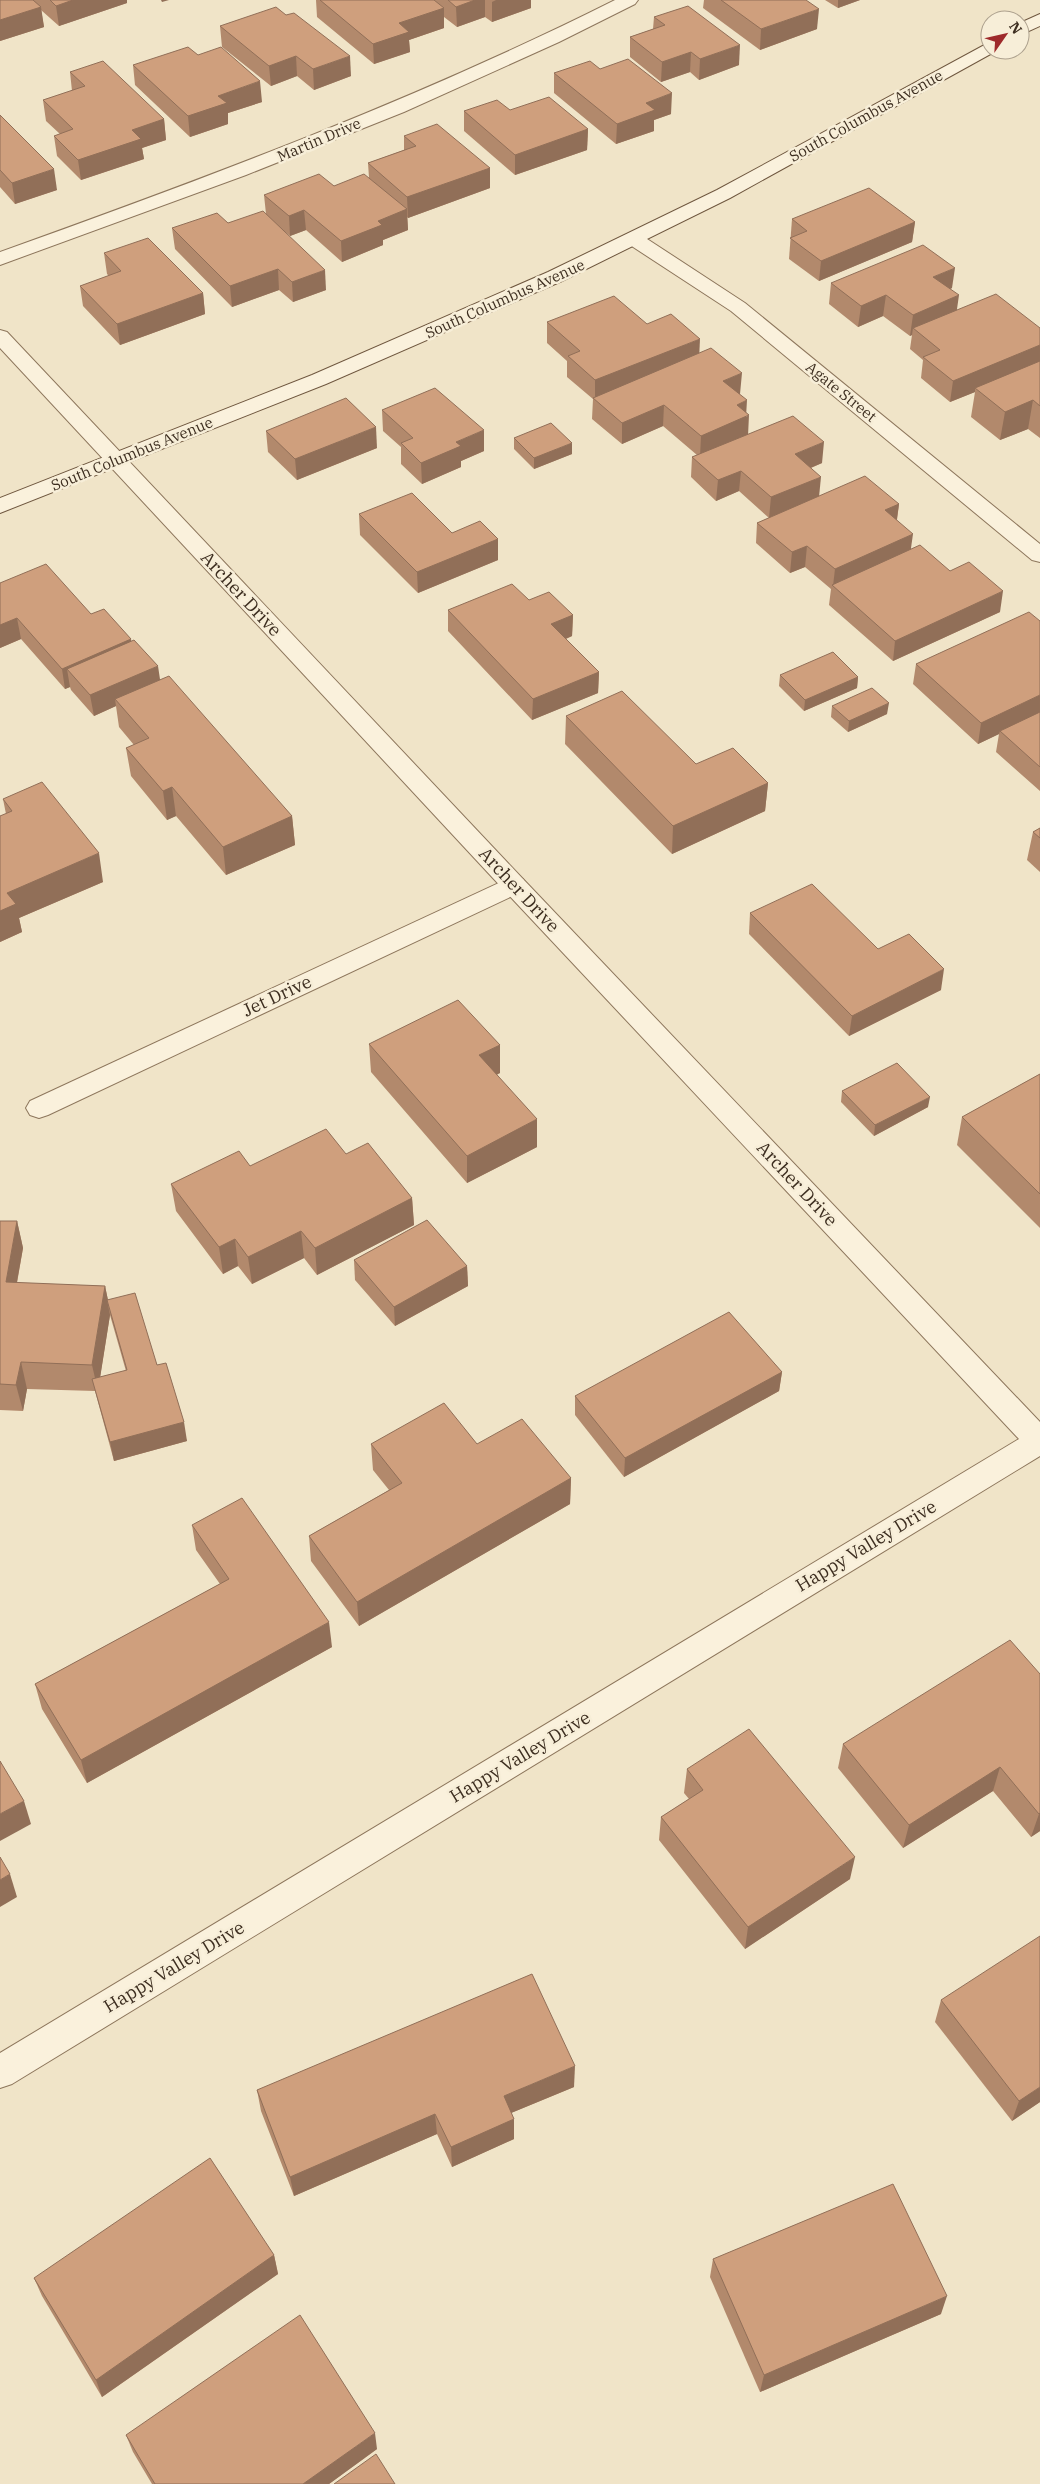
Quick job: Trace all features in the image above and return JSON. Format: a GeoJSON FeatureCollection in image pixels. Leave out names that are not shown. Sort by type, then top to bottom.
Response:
{"type":"FeatureCollection","features":[{"type":"Feature","properties":{"kind":"street","name":"Martin Drive"},"geometry":{"type":"LineString","coordinates":[[0,259],[260,164],[559,37],[629,0]]}},
{"type":"Feature","properties":{"kind":"street","name":"South Columbus Avenue"},"geometry":{"type":"LineString","coordinates":[[0,506],[404,344],[634,239],[746,183],[980,53]]}},
{"type":"Feature","properties":{"kind":"street","name":"Agate Street"},"geometry":{"type":"LineString","coordinates":[[634,239],[738,307],[1040,555]]}},
{"type":"Feature","properties":{"kind":"street","name":"Archer Drive"},"geometry":{"type":"LineString","coordinates":[[0,336],[514,885],[1040,1441]]}},
{"type":"Feature","properties":{"kind":"street","name":"Jet Drive"},"geometry":{"type":"LineString","coordinates":[[39,1108],[514,885]]}},
{"type":"Feature","properties":{"kind":"street","name":"Happy Valley Drive"},"geometry":{"type":"LineString","coordinates":[[0,2072],[1040,1441]]}},
{"type":"Feature","properties":{"kind":"building"},"geometry":{"type":"Polygon","coordinates":[[[0,0],[33,0],[41,7],[0,20],[0,0]]]}},
{"type":"Feature","properties":{"kind":"building"},"geometry":{"type":"Polygon","coordinates":[[[50,0],[73,0],[56,6],[50,0]]]}},
{"type":"Feature","properties":{"kind":"building"},"geometry":{"type":"Polygon","coordinates":[[[320,0],[434,0],[444,8],[399,23],[409,32],[373,44],[320,0]]]}},
{"type":"Feature","properties":{"kind":"building"},"geometry":{"type":"Polygon","coordinates":[[[448,0],[475,0],[456,7],[448,0]]]}},
{"type":"Feature","properties":{"kind":"building"},"geometry":{"type":"Polygon","coordinates":[[[721,0],[806,0],[819,9],[761,29],[721,0]]]}},
{"type":"Feature","properties":{"kind":"building"},"geometry":{"type":"Polygon","coordinates":[[[688,6],[740,45],[700,59],[691,52],[662,62],[630,37],[665,25],[654,17],[688,6]]]}},
{"type":"Feature","properties":{"kind":"building"},"geometry":{"type":"Polygon","coordinates":[[[276,7],[286,15],[294,13],[350,56],[313,69],[296,56],[269,66],[220,26],[276,7]]]}},
{"type":"Feature","properties":{"kind":"building"},"geometry":{"type":"Polygon","coordinates":[[[188,47],[198,55],[221,47],[260,81],[218,96],[227,103],[188,116],[133,65],[188,47]]]}},
{"type":"Feature","properties":{"kind":"building"},"geometry":{"type":"Polygon","coordinates":[[[628,59],[672,93],[646,103],[655,110],[617,124],[554,73],[590,61],[600,69],[628,59]]]}},
{"type":"Feature","properties":{"kind":"building"},"geometry":{"type":"Polygon","coordinates":[[[103,61],[164,119],[132,130],[141,139],[78,160],[54,136],[73,129],[43,100],[85,86],[70,72],[103,61]]]}},
{"type":"Feature","properties":{"kind":"building"},"geometry":{"type":"Polygon","coordinates":[[[549,97],[588,129],[515,155],[464,111],[497,100],[510,110],[549,97]]]}},
{"type":"Feature","properties":{"kind":"building"},"geometry":{"type":"Polygon","coordinates":[[[0,115],[54,169],[12,183],[0,170],[0,115]]]}},
{"type":"Feature","properties":{"kind":"building"},"geometry":{"type":"Polygon","coordinates":[[[437,124],[490,168],[407,197],[368,163],[416,146],[404,136],[437,124]]]}},
{"type":"Feature","properties":{"kind":"building"},"geometry":{"type":"Polygon","coordinates":[[[319,174],[334,186],[364,174],[407,209],[378,221],[382,225],[341,241],[304,210],[289,216],[264,195],[319,174]]]}},
{"type":"Feature","properties":{"kind":"building"},"geometry":{"type":"Polygon","coordinates":[[[869,188],[915,222],[821,261],[790,238],[807,231],[792,219],[869,188]]]}},
{"type":"Feature","properties":{"kind":"building"},"geometry":{"type":"Polygon","coordinates":[[[263,211],[325,270],[292,282],[278,269],[230,286],[172,228],[217,213],[228,223],[263,211]]]}},
{"type":"Feature","properties":{"kind":"building"},"geometry":{"type":"Polygon","coordinates":[[[148,238],[203,293],[117,324],[80,286],[121,271],[104,253],[148,238]]]}},
{"type":"Feature","properties":{"kind":"building"},"geometry":{"type":"Polygon","coordinates":[[[923,245],[955,268],[933,277],[959,295],[913,315],[886,295],[861,306],[831,283],[923,245]]]}},
{"type":"Feature","properties":{"kind":"building"},"geometry":{"type":"Polygon","coordinates":[[[996,294],[1040,328],[1040,345],[953,381],[923,357],[940,350],[913,328],[996,294]]]}},
{"type":"Feature","properties":{"kind":"building"},"geometry":{"type":"Polygon","coordinates":[[[614,296],[647,324],[671,314],[700,339],[595,380],[568,356],[580,351],[547,322],[614,296]]]}},
{"type":"Feature","properties":{"kind":"building"},"geometry":{"type":"Polygon","coordinates":[[[711,348],[742,373],[723,381],[747,400],[737,405],[749,415],[701,436],[664,405],[622,423],[593,398],[711,348]]]}},
{"type":"Feature","properties":{"kind":"building"},"geometry":{"type":"Polygon","coordinates":[[[1040,361],[1040,406],[1033,400],[1005,412],[975,388],[1040,361]]]}},
{"type":"Feature","properties":{"kind":"building"},"geometry":{"type":"Polygon","coordinates":[[[435,388],[484,430],[456,442],[461,446],[421,463],[401,443],[413,438],[382,410],[435,388]]]}},
{"type":"Feature","properties":{"kind":"building"},"geometry":{"type":"Polygon","coordinates":[[[346,398],[376,427],[295,459],[266,431],[346,398]]]}},
{"type":"Feature","properties":{"kind":"building"},"geometry":{"type":"Polygon","coordinates":[[[793,416],[824,442],[795,454],[821,477],[771,497],[741,471],[718,480],[692,457],[793,416]]]}},
{"type":"Feature","properties":{"kind":"building"},"geometry":{"type":"Polygon","coordinates":[[[551,423],[572,443],[534,458],[514,438],[551,423]]]}},
{"type":"Feature","properties":{"kind":"building"},"geometry":{"type":"Polygon","coordinates":[[[865,476],[899,504],[885,510],[913,534],[835,569],[807,546],[792,552],[757,523],[865,476]]]}},
{"type":"Feature","properties":{"kind":"building"},"geometry":{"type":"Polygon","coordinates":[[[412,493],[452,533],[480,521],[498,539],[417,572],[359,514],[412,493]]]}},
{"type":"Feature","properties":{"kind":"building"},"geometry":{"type":"Polygon","coordinates":[[[920,545],[950,571],[969,562],[1003,591],[895,641],[832,585],[920,545]]]}},
{"type":"Feature","properties":{"kind":"building"},"geometry":{"type":"Polygon","coordinates":[[[46,564],[91,614],[104,609],[131,639],[62,669],[17,618],[0,625],[0,583],[46,564]]]}},
{"type":"Feature","properties":{"kind":"building"},"geometry":{"type":"Polygon","coordinates":[[[512,584],[529,600],[549,592],[573,615],[551,624],[599,672],[533,699],[448,610],[512,584]]]}},
{"type":"Feature","properties":{"kind":"building"},"geometry":{"type":"Polygon","coordinates":[[[1029,612],[1040,621],[1040,695],[981,723],[916,664],[1029,612]]]}},
{"type":"Feature","properties":{"kind":"building"},"geometry":{"type":"Polygon","coordinates":[[[134,640],[158,666],[90,695],[67,669],[134,640]]]}},
{"type":"Feature","properties":{"kind":"building"},"geometry":{"type":"Polygon","coordinates":[[[833,652],[858,677],[805,700],[780,675],[833,652]]]}},
{"type":"Feature","properties":{"kind":"building"},"geometry":{"type":"Polygon","coordinates":[[[169,676],[292,816],[223,847],[172,787],[163,791],[126,748],[149,738],[115,699],[169,676]]]}},
{"type":"Feature","properties":{"kind":"building"},"geometry":{"type":"Polygon","coordinates":[[[872,688],[889,703],[849,721],[832,706],[872,688]]]}},
{"type":"Feature","properties":{"kind":"building"},"geometry":{"type":"Polygon","coordinates":[[[622,691],[696,764],[733,748],[768,783],[673,826],[566,716],[622,691]]]}},
{"type":"Feature","properties":{"kind":"building"},"geometry":{"type":"Polygon","coordinates":[[[1040,712],[1040,767],[1000,731],[1040,712]]]}},
{"type":"Feature","properties":{"kind":"building"},"geometry":{"type":"Polygon","coordinates":[[[42,782],[99,853],[7,893],[16,904],[0,911],[0,816],[12,811],[3,799],[42,782]]]}},
{"type":"Feature","properties":{"kind":"building"},"geometry":{"type":"Polygon","coordinates":[[[1040,828],[1040,838],[1033,832],[1040,828]]]}},
{"type":"Feature","properties":{"kind":"building"},"geometry":{"type":"Polygon","coordinates":[[[812,884],[878,949],[909,934],[944,969],[852,1016],[750,913],[812,884]]]}},
{"type":"Feature","properties":{"kind":"building"},"geometry":{"type":"Polygon","coordinates":[[[458,1000],[500,1045],[479,1055],[537,1119],[467,1156],[369,1044],[458,1000]]]}},
{"type":"Feature","properties":{"kind":"building"},"geometry":{"type":"Polygon","coordinates":[[[897,1063],[930,1097],[875,1125],[842,1091],[897,1063]]]}},
{"type":"Feature","properties":{"kind":"building"},"geometry":{"type":"Polygon","coordinates":[[[1040,1074],[1040,1194],[962,1117],[1040,1074]]]}},
{"type":"Feature","properties":{"kind":"building"},"geometry":{"type":"Polygon","coordinates":[[[326,1129],[346,1154],[368,1143],[412,1198],[315,1248],[301,1231],[248,1257],[235,1239],[219,1247],[171,1184],[239,1151],[250,1166],[326,1129]]]}},
{"type":"Feature","properties":{"kind":"building"},"geometry":{"type":"Polygon","coordinates":[[[427,1220],[467,1266],[394,1307],[354,1260],[427,1220]]]}},
{"type":"Feature","properties":{"kind":"building"},"geometry":{"type":"Polygon","coordinates":[[[0,1221],[17,1221],[6,1282],[105,1286],[92,1365],[21,1362],[16,1385],[0,1384],[0,1221]]]}},
{"type":"Feature","properties":{"kind":"building"},"geometry":{"type":"Polygon","coordinates":[[[135,1293],[157,1365],[166,1363],[184,1422],[110,1442],[92,1379],[127,1370],[107,1300],[135,1293]]]}},
{"type":"Feature","properties":{"kind":"building"},"geometry":{"type":"Polygon","coordinates":[[[729,1312],[782,1372],[625,1458],[575,1396],[729,1312]]]}},
{"type":"Feature","properties":{"kind":"building"},"geometry":{"type":"Polygon","coordinates":[[[444,1403],[477,1444],[522,1419],[571,1478],[357,1602],[309,1536],[402,1483],[371,1444],[444,1403]]]}},
{"type":"Feature","properties":{"kind":"building"},"geometry":{"type":"Polygon","coordinates":[[[242,1498],[329,1622],[81,1760],[35,1684],[229,1579],[192,1525],[242,1498]]]}},
{"type":"Feature","properties":{"kind":"building"},"geometry":{"type":"Polygon","coordinates":[[[1010,1640],[1040,1674],[1040,1813],[1000,1767],[909,1825],[843,1744],[1010,1640]]]}},
{"type":"Feature","properties":{"kind":"building"},"geometry":{"type":"Polygon","coordinates":[[[749,1729],[855,1857],[748,1927],[661,1817],[703,1790],[687,1769],[749,1729]]]}},
{"type":"Feature","properties":{"kind":"building"},"geometry":{"type":"Polygon","coordinates":[[[0,1761],[24,1801],[0,1814],[0,1761]]]}},
{"type":"Feature","properties":{"kind":"building"},"geometry":{"type":"Polygon","coordinates":[[[0,1857],[10,1874],[0,1880],[0,1857]]]}},
{"type":"Feature","properties":{"kind":"building"},"geometry":{"type":"Polygon","coordinates":[[[1040,1936],[1040,2087],[1019,2101],[941,2000],[1040,1936]]]}},
{"type":"Feature","properties":{"kind":"building"},"geometry":{"type":"Polygon","coordinates":[[[532,1974],[575,2066],[504,2096],[514,2119],[451,2147],[435,2114],[290,2177],[257,2090],[532,1974]]]}},
{"type":"Feature","properties":{"kind":"building"},"geometry":{"type":"Polygon","coordinates":[[[210,2158],[274,2255],[96,2380],[34,2278],[210,2158]]]}},
{"type":"Feature","properties":{"kind":"building"},"geometry":{"type":"Polygon","coordinates":[[[893,2184],[947,2296],[764,2375],[713,2259],[893,2184]]]}},
{"type":"Feature","properties":{"kind":"building"},"geometry":{"type":"Polygon","coordinates":[[[300,2315],[375,2433],[303,2484],[155,2484],[126,2435],[300,2315]]]}},
{"type":"Feature","properties":{"kind":"building"},"geometry":{"type":"Polygon","coordinates":[[[376,2454],[395,2484],[334,2484],[376,2454]]]}}]}
